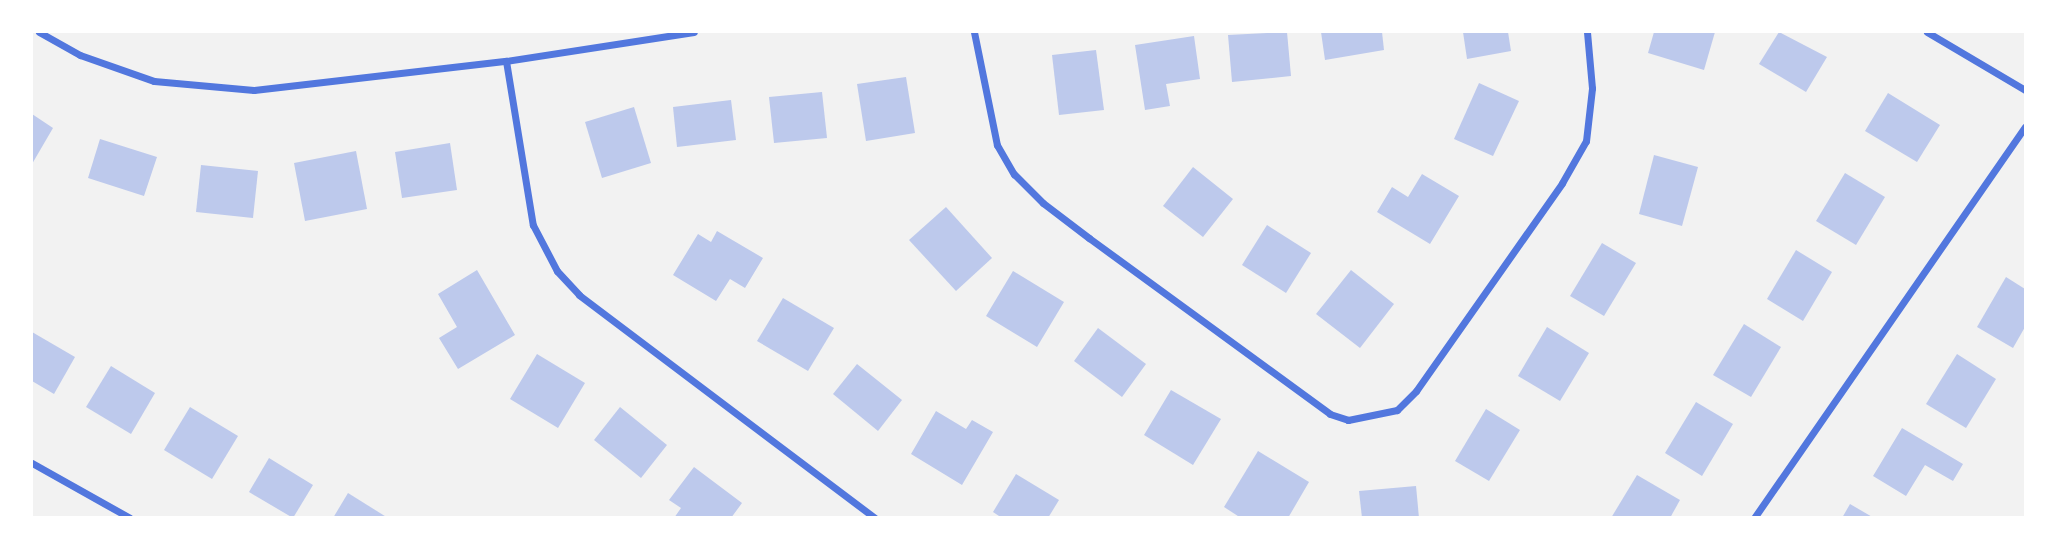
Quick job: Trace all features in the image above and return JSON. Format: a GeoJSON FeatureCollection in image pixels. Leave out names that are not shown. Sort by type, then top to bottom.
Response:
{"type":"FeatureCollection","features":[{"type":"Feature","properties":{"kind":"street"},"geometry":{"type":"LineString","coordinates":[[39,32],[116,70],[154,81],[254,90],[506,61],[694,32]]}},
{"type":"Feature","properties":{"kind":"street"},"geometry":{"type":"LineString","coordinates":[[974,32],[997,145],[1014,174],[1043,203],[1100,246],[1330,414],[1348,420],[1396,410],[1416,391],[1562,183],[1586,141],[1592,88],[1587,32]]}},
{"type":"Feature","properties":{"kind":"street"},"geometry":{"type":"LineString","coordinates":[[1927,32],[2025,90]]}},
{"type":"Feature","properties":{"kind":"street"},"geometry":{"type":"LineString","coordinates":[[506,61],[533,225],[557,271],[579,295],[875,517]]}},
{"type":"Feature","properties":{"kind":"street"},"geometry":{"type":"LineString","coordinates":[[1754,517],[2025,127]]}},
{"type":"Feature","properties":{"kind":"street"},"geometry":{"type":"LineString","coordinates":[[32,463],[130,517]]}},
{"type":"Feature","properties":{"kind":"building"},"geometry":{"type":"Polygon","coordinates":[[[1287,32],[1291,76],[1232,82],[1228,35],[1287,32]]]}},
{"type":"Feature","properties":{"kind":"building"},"geometry":{"type":"Polygon","coordinates":[[[1321,32],[1382,32],[1384,50],[1325,60],[1321,32]]]}},
{"type":"Feature","properties":{"kind":"building"},"geometry":{"type":"Polygon","coordinates":[[[1463,32],[1508,32],[1511,51],[1467,59],[1463,32]]]}},
{"type":"Feature","properties":{"kind":"building"},"geometry":{"type":"Polygon","coordinates":[[[1654,32],[1715,32],[1704,70],[1648,53],[1654,32]]]}},
{"type":"Feature","properties":{"kind":"building"},"geometry":{"type":"Polygon","coordinates":[[[1779,32],[1827,57],[1806,92],[1759,64],[1779,32]]]}},
{"type":"Feature","properties":{"kind":"building"},"geometry":{"type":"Polygon","coordinates":[[[1194,36],[1200,79],[1166,84],[1170,106],[1145,110],[1135,45],[1194,36]]]}},
{"type":"Feature","properties":{"kind":"building"},"geometry":{"type":"Polygon","coordinates":[[[1096,50],[1104,110],[1059,115],[1052,55],[1096,50]]]}},
{"type":"Feature","properties":{"kind":"building"},"geometry":{"type":"Polygon","coordinates":[[[906,77],[915,133],[866,141],[857,84],[906,77]]]}},
{"type":"Feature","properties":{"kind":"building"},"geometry":{"type":"Polygon","coordinates":[[[1479,83],[1519,101],[1493,156],[1454,139],[1479,83]]]}},
{"type":"Feature","properties":{"kind":"building"},"geometry":{"type":"Polygon","coordinates":[[[822,92],[827,138],[774,143],[769,97],[822,92]]]}},
{"type":"Feature","properties":{"kind":"building"},"geometry":{"type":"Polygon","coordinates":[[[1888,93],[1940,125],[1917,162],[1865,131],[1888,93]]]}},
{"type":"Feature","properties":{"kind":"building"},"geometry":{"type":"Polygon","coordinates":[[[731,100],[736,140],[677,147],[673,107],[731,100]]]}},
{"type":"Feature","properties":{"kind":"building"},"geometry":{"type":"Polygon","coordinates":[[[634,107],[651,163],[602,178],[585,122],[634,107]]]}},
{"type":"Feature","properties":{"kind":"building"},"geometry":{"type":"Polygon","coordinates":[[[32,114],[53,128],[32,164],[32,114]]]}},
{"type":"Feature","properties":{"kind":"building"},"geometry":{"type":"Polygon","coordinates":[[[100,139],[157,157],[144,196],[88,178],[100,139]]]}},
{"type":"Feature","properties":{"kind":"building"},"geometry":{"type":"Polygon","coordinates":[[[450,143],[457,190],[402,198],[395,152],[450,143]]]}},
{"type":"Feature","properties":{"kind":"building"},"geometry":{"type":"Polygon","coordinates":[[[356,151],[367,209],[305,221],[294,163],[356,151]]]}},
{"type":"Feature","properties":{"kind":"building"},"geometry":{"type":"Polygon","coordinates":[[[1654,155],[1698,167],[1682,226],[1639,214],[1654,155]]]}},
{"type":"Feature","properties":{"kind":"building"},"geometry":{"type":"Polygon","coordinates":[[[201,165],[258,171],[253,218],[196,212],[201,165]]]}},
{"type":"Feature","properties":{"kind":"building"},"geometry":{"type":"Polygon","coordinates":[[[1193,167],[1233,199],[1203,237],[1163,206],[1193,167]]]}},
{"type":"Feature","properties":{"kind":"building"},"geometry":{"type":"Polygon","coordinates":[[[1845,173],[1885,197],[1856,245],[1816,221],[1845,173]]]}},
{"type":"Feature","properties":{"kind":"building"},"geometry":{"type":"Polygon","coordinates":[[[1422,174],[1459,196],[1430,244],[1377,212],[1392,187],[1408,197],[1422,174]]]}},
{"type":"Feature","properties":{"kind":"building"},"geometry":{"type":"Polygon","coordinates":[[[946,207],[992,258],[956,291],[909,240],[946,207]]]}},
{"type":"Feature","properties":{"kind":"building"},"geometry":{"type":"Polygon","coordinates":[[[1267,225],[1311,253],[1286,293],[1242,265],[1267,225]]]}},
{"type":"Feature","properties":{"kind":"building"},"geometry":{"type":"Polygon","coordinates":[[[717,231],[763,258],[745,288],[730,279],[716,301],[673,275],[698,234],[711,242],[717,231]]]}},
{"type":"Feature","properties":{"kind":"building"},"geometry":{"type":"Polygon","coordinates":[[[1602,243],[1636,263],[1604,316],[1570,296],[1602,243]]]}},
{"type":"Feature","properties":{"kind":"building"},"geometry":{"type":"Polygon","coordinates":[[[1796,250],[1832,272],[1803,321],[1767,299],[1796,250]]]}},
{"type":"Feature","properties":{"kind":"building"},"geometry":{"type":"Polygon","coordinates":[[[477,270],[515,335],[458,369],[439,338],[457,327],[438,294],[477,270]]]}},
{"type":"Feature","properties":{"kind":"building"},"geometry":{"type":"Polygon","coordinates":[[[1351,270],[1394,304],[1360,348],[1316,314],[1351,270]]]}},
{"type":"Feature","properties":{"kind":"building"},"geometry":{"type":"Polygon","coordinates":[[[1013,271],[1064,302],[1037,347],[986,316],[1013,271]]]}},
{"type":"Feature","properties":{"kind":"building"},"geometry":{"type":"Polygon","coordinates":[[[2006,277],[2025,289],[2025,327],[2013,348],[1977,327],[2006,277]]]}},
{"type":"Feature","properties":{"kind":"building"},"geometry":{"type":"Polygon","coordinates":[[[783,298],[834,328],[808,371],[757,341],[783,298]]]}},
{"type":"Feature","properties":{"kind":"building"},"geometry":{"type":"Polygon","coordinates":[[[1744,324],[1781,347],[1751,397],[1713,375],[1744,324]]]}},
{"type":"Feature","properties":{"kind":"building"},"geometry":{"type":"Polygon","coordinates":[[[1547,327],[1589,353],[1560,401],[1518,376],[1547,327]]]}},
{"type":"Feature","properties":{"kind":"building"},"geometry":{"type":"Polygon","coordinates":[[[1098,328],[1146,364],[1122,397],[1074,361],[1098,328]]]}},
{"type":"Feature","properties":{"kind":"building"},"geometry":{"type":"Polygon","coordinates":[[[32,332],[75,357],[54,394],[32,381],[32,332]]]}},
{"type":"Feature","properties":{"kind":"building"},"geometry":{"type":"Polygon","coordinates":[[[537,354],[585,383],[558,428],[510,399],[537,354]]]}},
{"type":"Feature","properties":{"kind":"building"},"geometry":{"type":"Polygon","coordinates":[[[1957,354],[1996,379],[1966,428],[1926,404],[1957,354]]]}},
{"type":"Feature","properties":{"kind":"building"},"geometry":{"type":"Polygon","coordinates":[[[857,364],[902,400],[878,431],[833,394],[857,364]]]}},
{"type":"Feature","properties":{"kind":"building"},"geometry":{"type":"Polygon","coordinates":[[[111,366],[155,393],[131,434],[86,407],[111,366]]]}},
{"type":"Feature","properties":{"kind":"building"},"geometry":{"type":"Polygon","coordinates":[[[1171,390],[1221,419],[1193,465],[1144,435],[1171,390]]]}},
{"type":"Feature","properties":{"kind":"building"},"geometry":{"type":"Polygon","coordinates":[[[1696,402],[1733,424],[1702,476],[1665,453],[1696,402]]]}},
{"type":"Feature","properties":{"kind":"building"},"geometry":{"type":"Polygon","coordinates":[[[190,407],[238,436],[212,479],[164,450],[190,407]]]}},
{"type":"Feature","properties":{"kind":"building"},"geometry":{"type":"Polygon","coordinates":[[[620,407],[667,445],[641,478],[594,440],[620,407]]]}},
{"type":"Feature","properties":{"kind":"building"},"geometry":{"type":"Polygon","coordinates":[[[1486,409],[1520,430],[1489,481],[1455,461],[1486,409]]]}},
{"type":"Feature","properties":{"kind":"building"},"geometry":{"type":"Polygon","coordinates":[[[936,411],[966,429],[972,420],[993,432],[962,485],[911,454],[936,411]]]}},
{"type":"Feature","properties":{"kind":"building"},"geometry":{"type":"Polygon","coordinates":[[[1902,428],[1963,464],[1953,481],[1925,465],[1906,496],[1873,476],[1902,428]]]}},
{"type":"Feature","properties":{"kind":"building"},"geometry":{"type":"Polygon","coordinates":[[[1258,451],[1309,482],[1288,518],[1241,518],[1224,507],[1258,451]]]}},
{"type":"Feature","properties":{"kind":"building"},"geometry":{"type":"Polygon","coordinates":[[[269,458],[313,485],[293,518],[249,492],[269,458]]]}},
{"type":"Feature","properties":{"kind":"building"},"geometry":{"type":"Polygon","coordinates":[[[694,467],[742,503],[731,518],[674,518],[681,508],[669,500],[694,467]]]}},
{"type":"Feature","properties":{"kind":"building"},"geometry":{"type":"Polygon","coordinates":[[[1016,474],[1059,500],[1048,518],[1002,518],[993,512],[1016,474]]]}},
{"type":"Feature","properties":{"kind":"building"},"geometry":{"type":"Polygon","coordinates":[[[1637,475],[1680,500],[1670,518],[1611,518],[1637,475]]]}},
{"type":"Feature","properties":{"kind":"building"},"geometry":{"type":"Polygon","coordinates":[[[1416,486],[1419,518],[1362,518],[1359,491],[1416,486]]]}},
{"type":"Feature","properties":{"kind":"building"},"geometry":{"type":"Polygon","coordinates":[[[348,493],[388,518],[333,518],[348,493]]]}},
{"type":"Feature","properties":{"kind":"building"},"geometry":{"type":"Polygon","coordinates":[[[1850,504],[1874,518],[1842,518],[1850,504]]]}}]}
